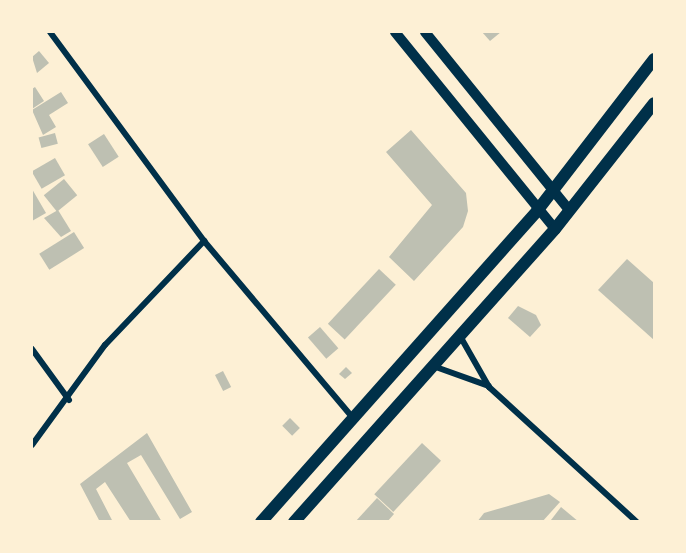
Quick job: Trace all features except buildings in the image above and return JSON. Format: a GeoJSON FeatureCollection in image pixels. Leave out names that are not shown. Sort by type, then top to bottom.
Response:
{"type":"FeatureCollection","features":[{"type":"Feature","properties":{"kind":"main road"},"geometry":{"type":"LineString","coordinates":[[261,522],[537,211],[654,59]]}},
{"type":"Feature","properties":{"kind":"main road"},"geometry":{"type":"LineString","coordinates":[[294,522],[555,229],[654,103]]}},
{"type":"Feature","properties":{"kind":"street"},"geometry":{"type":"LineString","coordinates":[[50,32],[204,241],[353,418]]}},
{"type":"Feature","properties":{"kind":"street"},"geometry":{"type":"LineString","coordinates":[[395,32],[537,211],[555,229]]}},
{"type":"Feature","properties":{"kind":"street"},"geometry":{"type":"LineString","coordinates":[[425,32],[552,192],[570,211]]}},
{"type":"Feature","properties":{"kind":"street"},"geometry":{"type":"LineString","coordinates":[[32,445],[69,400],[105,345],[204,241]]}},
{"type":"Feature","properties":{"kind":"street"},"geometry":{"type":"LineString","coordinates":[[460,336],[489,387],[636,522]]}},
{"type":"Feature","properties":{"kind":"street"},"geometry":{"type":"LineString","coordinates":[[32,349],[69,400]]}},
{"type":"Feature","properties":{"kind":"street"},"geometry":{"type":"LineString","coordinates":[[432,366],[489,387]]}}]}
